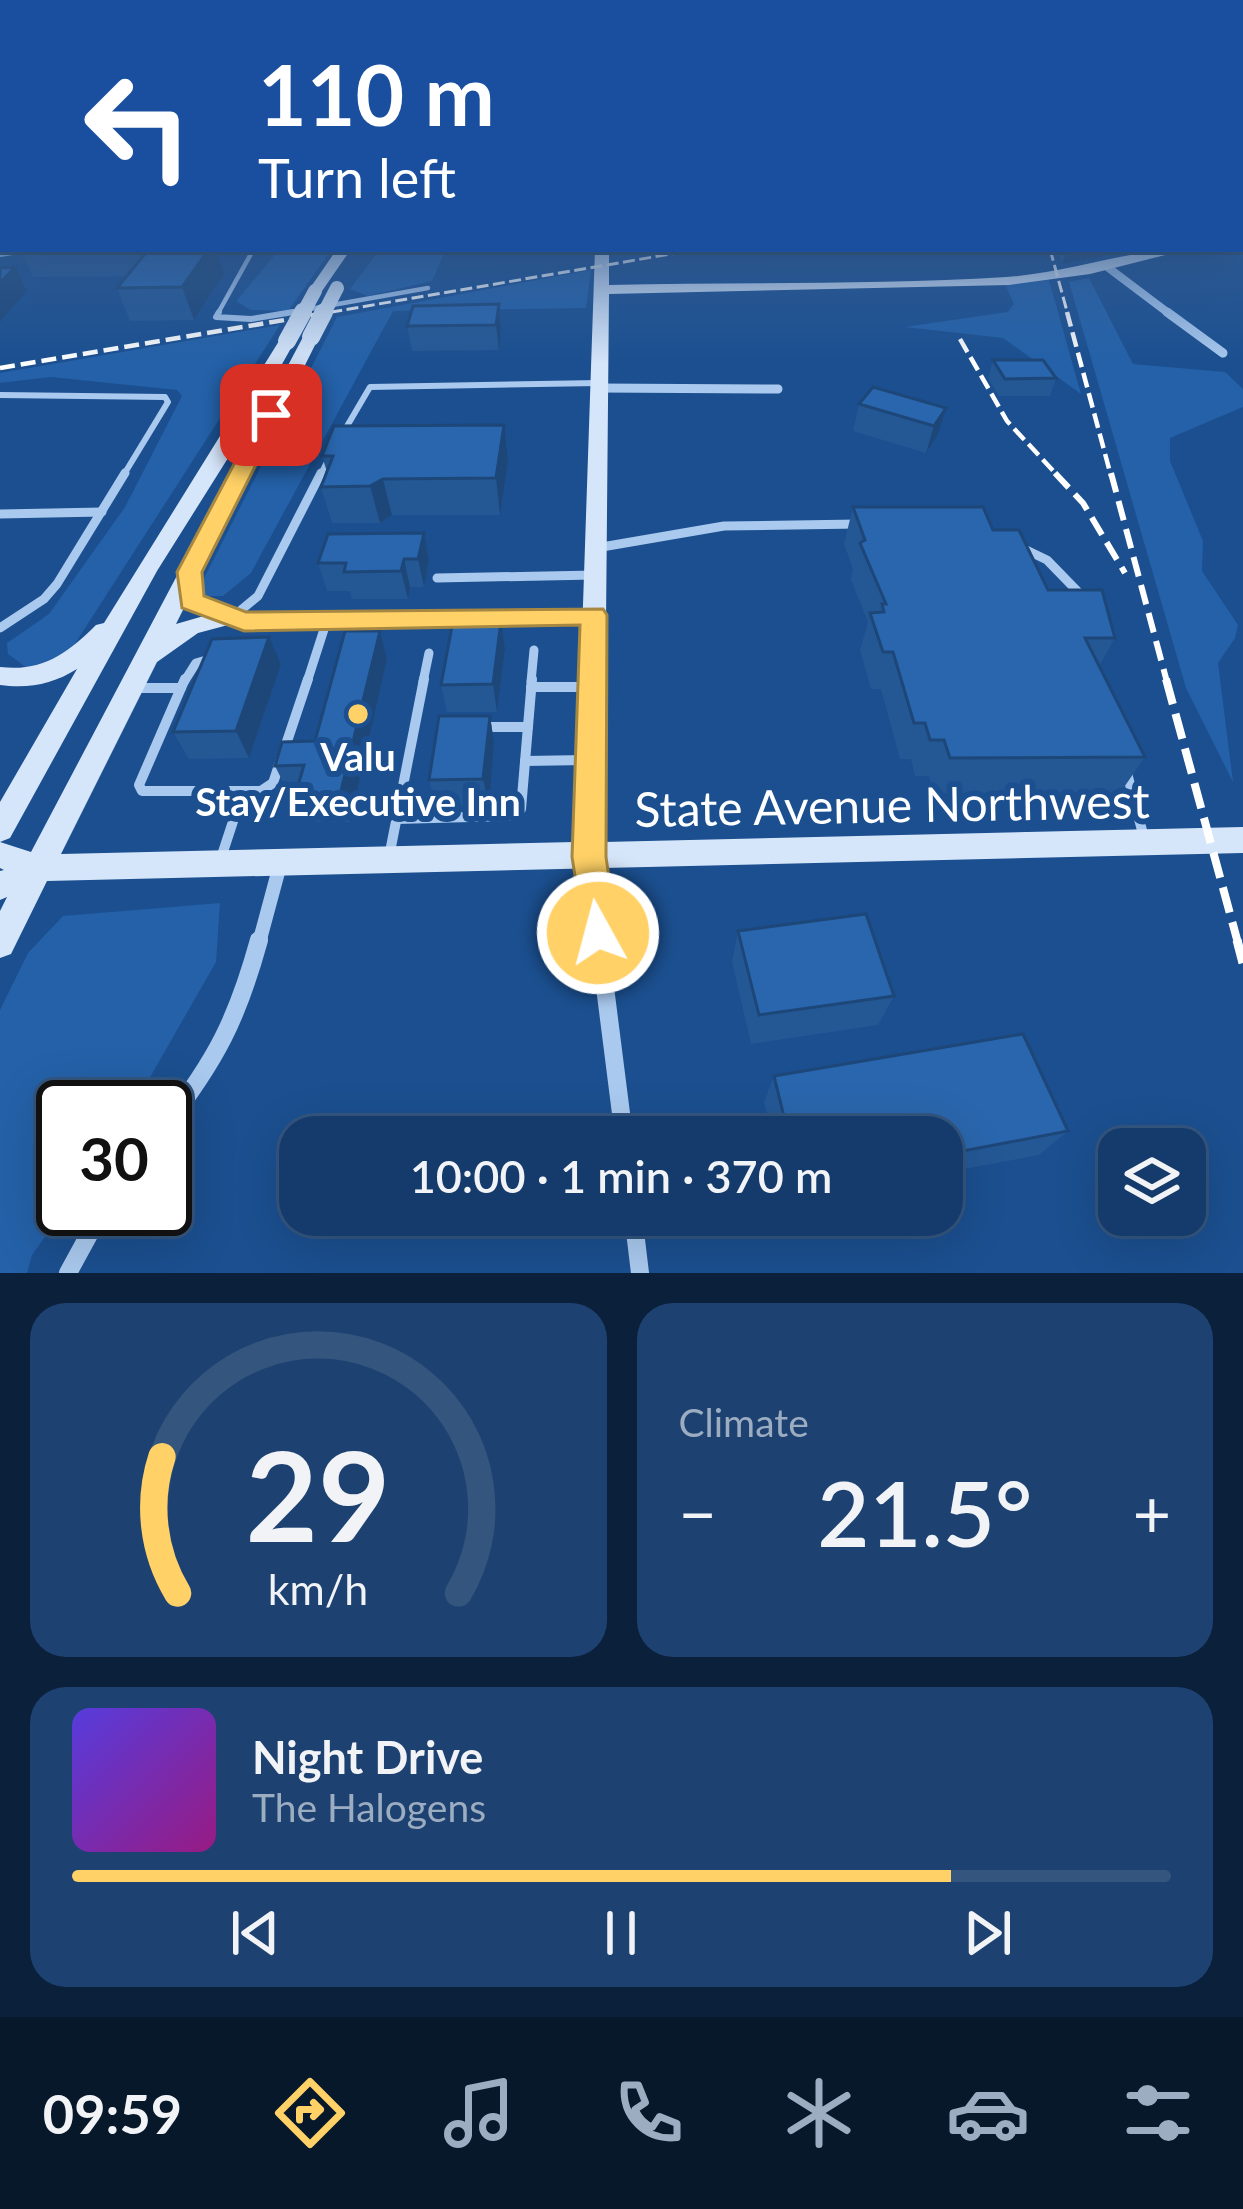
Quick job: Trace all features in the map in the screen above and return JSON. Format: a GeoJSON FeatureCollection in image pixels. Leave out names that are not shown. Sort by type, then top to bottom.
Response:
{"type":"FeatureCollection","features":[{"type":"Feature","properties":{"kind":"street"},"geometry":{"type":"LineString","coordinates":[[0,943],[189,572],[299,339],[315,291],[342,252]]}},
{"type":"Feature","properties":{"kind":"street"},"geometry":{"type":"LineString","coordinates":[[0,676],[46,675],[81,656],[103,633],[362,252]]}},
{"type":"Feature","properties":{"kind":"street"},"geometry":{"type":"LineString","coordinates":[[602,252],[589,857],[621,1116]]}},
{"type":"Feature","properties":{"kind":"street"},"geometry":{"type":"LineString","coordinates":[[601,290],[982,282],[1106,266],[1169,252]]}},
{"type":"Feature","properties":{"kind":"street"},"geometry":{"type":"LineString","coordinates":[[1106,266],[1223,352]]}},
{"type":"Feature","properties":{"kind":"street"},"geometry":{"type":"LineString","coordinates":[[599,385],[778,389]]}},
{"type":"Feature","properties":{"kind":"street"},"geometry":{"type":"LineString","coordinates":[[0,829],[146,570]]}},
{"type":"Feature","properties":{"kind":"street"},"geometry":{"type":"LineString","coordinates":[[189,572],[191,601],[200,608],[235,615]]}},
{"type":"Feature","properties":{"kind":"street"},"geometry":{"type":"LineString","coordinates":[[143,665],[179,632],[235,615]]}},
{"type":"Feature","properties":{"kind":"street","name":"State Avenue Northwest"},"geometry":{"type":"LineString","coordinates":[[0,855],[39,868],[218,866],[1243,840]]}},
{"type":"Feature","properties":{"kind":"street"},"geometry":{"type":"LineString","coordinates":[[192,1091],[211,1066],[241,1006],[280,865]]}},
{"type":"Feature","properties":{"kind":"street","name":"State Avenue Northwest"},"geometry":{"type":"LineString","coordinates":[[0,886],[39,868]]}},
{"type":"Feature","properties":{"kind":"street"},"geometry":{"type":"LineString","coordinates":[[68,1273],[88,1236]]}},
{"type":"Feature","properties":{"kind":"street"},"geometry":{"type":"LineString","coordinates":[[636,1236],[640,1273]]}},
{"type":"Feature","properties":{"kind":"lane"},"geometry":{"type":"LineString","coordinates":[[252,252],[216,316],[251,320],[428,288]]}},
{"type":"Feature","properties":{"kind":"lane"},"geometry":{"type":"LineString","coordinates":[[594,615],[244,622],[235,615],[257,596],[370,387],[599,385]]}},
{"type":"Feature","properties":{"kind":"lane"},"geometry":{"type":"LineString","coordinates":[[0,395],[114,393],[165,397],[166,407],[44,599],[0,628]]}},
{"type":"Feature","properties":{"kind":"lane"},"geometry":{"type":"LineString","coordinates":[[0,514],[102,512]]}},
{"type":"Feature","properties":{"kind":"lane"},"geometry":{"type":"LineString","coordinates":[[596,548],[724,526],[867,524]]}},
{"type":"Feature","properties":{"kind":"lane"},"geometry":{"type":"LineString","coordinates":[[1014,544],[1047,560],[1083,592],[1090,614]]}},
{"type":"Feature","properties":{"kind":"lane"},"geometry":{"type":"LineString","coordinates":[[436,578],[595,575]]}},
{"type":"Feature","properties":{"kind":"lane"},"geometry":{"type":"LineString","coordinates":[[219,658],[201,658],[190,668],[139,785],[142,791],[261,791],[273,783],[327,620]]}},
{"type":"Feature","properties":{"kind":"lane"},"geometry":{"type":"LineString","coordinates":[[254,637],[260,622]]}},
{"type":"Feature","properties":{"kind":"lane"},"geometry":{"type":"LineString","coordinates":[[397,819],[508,817],[521,809],[534,650]]}},
{"type":"Feature","properties":{"kind":"lane"},"geometry":{"type":"LineString","coordinates":[[388,862],[429,652]]}},
{"type":"Feature","properties":{"kind":"lane"},"geometry":{"type":"LineString","coordinates":[[531,687],[592,687]]}},
{"type":"Feature","properties":{"kind":"lane"},"geometry":{"type":"LineString","coordinates":[[131,688],[181,688]]}},
{"type":"Feature","properties":{"kind":"lane"},"geometry":{"type":"LineString","coordinates":[[460,728],[528,727]]}},
{"type":"Feature","properties":{"kind":"lane"},"geometry":{"type":"LineString","coordinates":[[414,728],[437,728]]}},
{"type":"Feature","properties":{"kind":"lane"},"geometry":{"type":"LineString","coordinates":[[1123,759],[1145,843]]}},
{"type":"Feature","properties":{"kind":"lane"},"geometry":{"type":"LineString","coordinates":[[525,760],[591,760]]}},
{"type":"Feature","properties":{"kind":"lane"},"geometry":{"type":"LineString","coordinates":[[218,866],[244,791]]}},
{"type":"Feature","properties":{"kind":"shaded area"},"geometry":{"type":"Polygon","coordinates":[[[277,252],[330,252],[288,311],[251,310],[236,301],[277,252]]]}},
{"type":"Feature","properties":{"kind":"shaded area"},"geometry":{"type":"Polygon","coordinates":[[[378,252],[445,252],[432,281],[368,296],[350,289],[378,252]]]}},
{"type":"Feature","properties":{"kind":"shaded area"},"geometry":{"type":"Polygon","coordinates":[[[591,270],[586,308],[393,311],[251,573],[223,596],[205,596],[202,582],[337,317],[591,270]]]}},
{"type":"Feature","properties":{"kind":"shaded area"},"geometry":{"type":"Polygon","coordinates":[[[1089,278],[1133,364],[1225,372],[1243,389],[1243,407],[1170,438],[1170,461],[1203,541],[1202,571],[1238,625],[1218,663],[1233,782],[1186,688],[1069,282],[1089,278]]]}},
{"type":"Feature","properties":{"kind":"shaded area"},"geometry":{"type":"Polygon","coordinates":[[[1049,280],[1081,394],[1003,338],[905,327],[1008,312],[1014,304],[1005,284],[1049,280]]]}},
{"type":"Feature","properties":{"kind":"shaded area"},"geometry":{"type":"Polygon","coordinates":[[[280,325],[69,653],[27,668],[8,654],[7,643],[49,614],[125,507],[182,396],[177,390],[51,377],[0,383],[0,373],[280,325]]]}},
{"type":"Feature","properties":{"kind":"shaded area"},"geometry":{"type":"Polygon","coordinates":[[[220,903],[216,962],[148,1080],[36,1080],[36,1236],[46,1236],[32,1255],[27,1273],[0,1273],[0,1010],[28,953],[63,916],[220,903]]]}},
{"type":"Feature","properties":{"kind":"building"},"geometry":{"type":"Polygon","coordinates":[[[147,252],[207,252],[182,287],[117,288],[147,252]]]}},
{"type":"Feature","properties":{"kind":"building"},"geometry":{"type":"Polygon","coordinates":[[[15,267],[0,283],[0,268],[15,267]]]}},
{"type":"Feature","properties":{"kind":"building"},"geometry":{"type":"Polygon","coordinates":[[[499,304],[496,325],[407,326],[413,306],[499,304]]]}},
{"type":"Feature","properties":{"kind":"building"},"geometry":{"type":"Polygon","coordinates":[[[993,360],[1043,360],[1056,378],[1005,379],[993,360]]]}},
{"type":"Feature","properties":{"kind":"building"},"geometry":{"type":"Polygon","coordinates":[[[873,387],[946,408],[934,426],[859,404],[873,387]]]}},
{"type":"Feature","properties":{"kind":"building"},"geometry":{"type":"Polygon","coordinates":[[[504,425],[496,478],[383,479],[370,486],[321,487],[333,456],[322,456],[334,426],[504,425]]]}},
{"type":"Feature","properties":{"kind":"building"},"geometry":{"type":"Polygon","coordinates":[[[853,507],[983,507],[993,530],[1019,530],[1048,590],[1102,590],[1115,638],[1085,638],[1145,757],[950,758],[944,740],[930,740],[925,723],[914,723],[893,652],[883,652],[870,613],[884,612],[882,604],[886,604],[860,543],[865,540],[853,507]]]}},
{"type":"Feature","properties":{"kind":"building"},"geometry":{"type":"Polygon","coordinates":[[[424,533],[418,559],[404,559],[401,571],[344,572],[346,563],[318,563],[328,534],[424,533]]]}},
{"type":"Feature","properties":{"kind":"building"},"geometry":{"type":"Polygon","coordinates":[[[453,621],[501,621],[493,684],[441,685],[453,621]]]}},
{"type":"Feature","properties":{"kind":"building"},"geometry":{"type":"Polygon","coordinates":[[[345,631],[380,631],[340,795],[295,796],[304,765],[275,766],[282,742],[315,741],[345,631]]]}},
{"type":"Feature","properties":{"kind":"building"},"geometry":{"type":"Polygon","coordinates":[[[269,637],[236,731],[173,732],[212,639],[269,637]]]}},
{"type":"Feature","properties":{"kind":"building"},"geometry":{"type":"Polygon","coordinates":[[[439,716],[490,716],[483,779],[429,780],[439,716]]]}},
{"type":"Feature","properties":{"kind":"building"},"geometry":{"type":"Polygon","coordinates":[[[866,914],[894,996],[759,1015],[738,931],[866,914]]]}},
{"type":"Feature","properties":{"kind":"building"},"geometry":{"type":"Polygon","coordinates":[[[1023,1034],[1068,1131],[963,1151],[963,1116],[784,1116],[774,1076],[1023,1034]]]}},
{"type":"Feature","properties":{"kind":"railway"},"geometry":{"type":"LineString","coordinates":[[314,315],[682,252]]}},
{"type":"Feature","properties":{"kind":"railway"},"geometry":{"type":"LineString","coordinates":[[1051,252],[1068,315]]}},
{"type":"Feature","properties":{"kind":"railway"},"geometry":{"type":"LineString","coordinates":[[0,368],[332,312]]}},
{"type":"Feature","properties":{"kind":"railway"},"geometry":{"type":"LineString","coordinates":[[1067,312],[1111,476]]}},
{"type":"Feature","properties":{"kind":"railway"},"geometry":{"type":"LineString","coordinates":[[960,339],[1007,421],[1058,476]]}},
{"type":"Feature","properties":{"kind":"railway"},"geometry":{"type":"LineString","coordinates":[[1055,473],[1083,503],[1125,573]]}},
{"type":"Feature","properties":{"kind":"railway"},"geometry":{"type":"LineString","coordinates":[[1111,473],[1167,682]]}},
{"type":"Feature","properties":{"kind":"railway"},"geometry":{"type":"LineString","coordinates":[[1166,679],[1238,943]]}},
{"type":"Feature","properties":{"kind":"railway"},"geometry":{"type":"LineString","coordinates":[[1237,940],[1243,963]]}},
{"type":"Feature","properties":{"kind":"place","name":"Valu Stay/Executive Inn"},"geometry":{"type":"Point","coordinates":[358,714]}},
{"type":"Feature","properties":{"kind":"route"},"geometry":{"type":"LineString","coordinates":[[271,415],[189,572],[191,601],[244,622],[594,615],[589,857],[598,933]]}}]}
